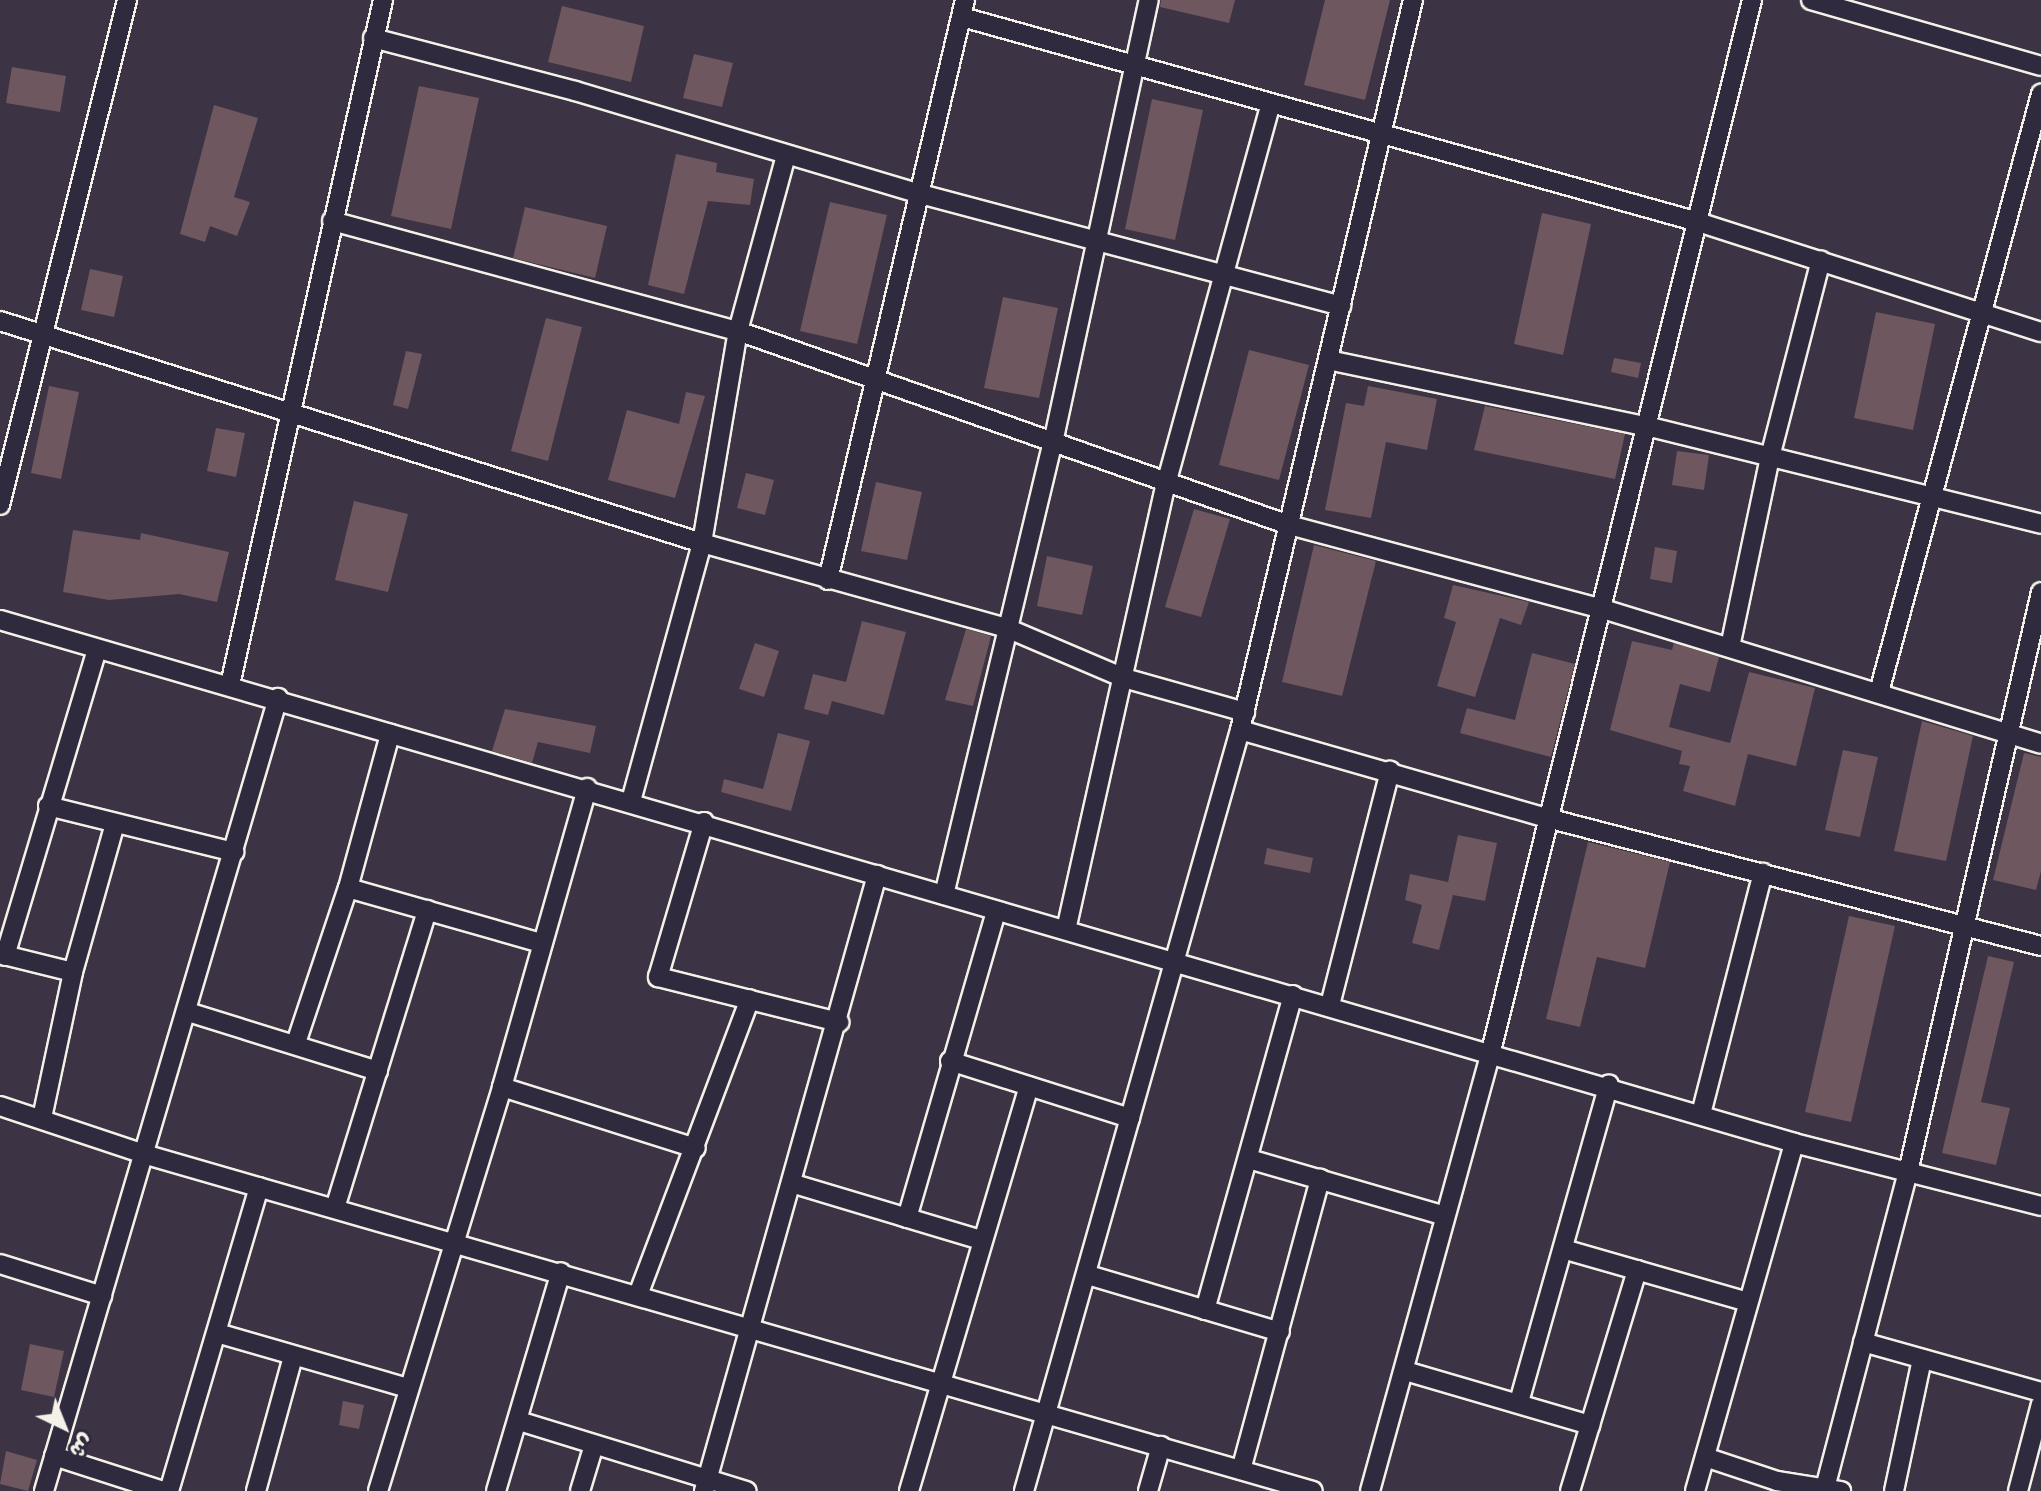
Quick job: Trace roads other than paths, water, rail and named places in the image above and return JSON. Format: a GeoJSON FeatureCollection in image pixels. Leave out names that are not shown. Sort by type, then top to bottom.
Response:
{"type":"FeatureCollection","features":[{"type":"Feature","properties":{"kind":"street"},"geometry":{"type":"LineString","coordinates":[[0,505],[127,0]]}},
{"type":"Feature","properties":{"kind":"street"},"geometry":{"type":"LineString","coordinates":[[230,685],[383,0]]}},
{"type":"Feature","properties":{"kind":"street"},"geometry":{"type":"LineString","coordinates":[[944,895],[1054,438],[1149,0]]}},
{"type":"Feature","properties":{"kind":"street"},"geometry":{"type":"LineString","coordinates":[[1024,1491],[1088,1275],[1243,721],[1413,0]]}},
{"type":"Feature","properties":{"kind":"street"},"geometry":{"type":"LineString","coordinates":[[1370,1491],[1405,1371],[1551,819],[1650,427],[1752,0]]}},
{"type":"Feature","properties":{"kind":"street"},"geometry":{"type":"LineString","coordinates":[[1811,0],[2041,66]]}},
{"type":"Feature","properties":{"kind":"street"},"geometry":{"type":"LineString","coordinates":[[828,580],[963,8],[1270,107],[1382,133],[1698,222],[2041,332]]}},
{"type":"Feature","properties":{"kind":"street"},"geometry":{"type":"LineString","coordinates":[[373,38],[575,91],[917,193],[1341,306]]}},
{"type":"Feature","properties":{"kind":"street"},"geometry":{"type":"LineString","coordinates":[[1879,692],[2041,94]]}},
{"type":"Feature","properties":{"kind":"street"},"geometry":{"type":"LineString","coordinates":[[1066,930],[1166,484],[1220,274],[1270,107]]}},
{"type":"Feature","properties":{"kind":"street"},"geometry":{"type":"LineString","coordinates":[[631,801],[702,543],[738,331],[786,156]]}},
{"type":"Feature","properties":{"kind":"street"},"geometry":{"type":"LineString","coordinates":[[332,221],[738,331],[1054,438],[1166,484],[1289,525],[1603,609],[2041,744]]}},
{"type":"Feature","properties":{"kind":"street"},"geometry":{"type":"LineString","coordinates":[[1730,647],[1770,457],[1821,260]]}},
{"type":"Feature","properties":{"kind":"street"},"geometry":{"type":"LineString","coordinates":[[0,321],[291,416],[702,543],[1009,629],[1124,678],[1390,771],[1551,819],[1965,923],[2041,946]]}},
{"type":"Feature","properties":{"kind":"street"},"geometry":{"type":"LineString","coordinates":[[1328,360],[1650,427],[2041,524]]}},
{"type":"Feature","properties":{"kind":"street"},"geometry":{"type":"LineString","coordinates":[[1705,1457],[1776,1486],[1833,1490],[1863,1342],[1908,1172],[2041,592]]}},
{"type":"Feature","properties":{"kind":"street"},"geometry":{"type":"LineString","coordinates":[[0,620],[704,822],[1175,964],[1330,1005],[1490,1055],[1609,1085],[1794,1143],[2041,1206]]}},
{"type":"Feature","properties":{"kind":"street"},"geometry":{"type":"LineString","coordinates":[[73,972],[3,955],[97,649]]}},
{"type":"Feature","properties":{"kind":"street"},"geometry":{"type":"LineString","coordinates":[[44,1491],[147,1155],[278,698]]}},
{"type":"Feature","properties":{"kind":"street"},"geometry":{"type":"LineString","coordinates":[[296,1043],[348,888],[390,734]]}},
{"type":"Feature","properties":{"kind":"street"},"geometry":{"type":"LineString","coordinates":[[1330,1005],[1390,771]]}},
{"type":"Feature","properties":{"kind":"street"},"geometry":{"type":"LineString","coordinates":[[378,1491],[502,1087],[587,788]]}},
{"type":"Feature","properties":{"kind":"street"},"geometry":{"type":"LineString","coordinates":[[48,806],[234,852]]}},
{"type":"Feature","properties":{"kind":"street"},"geometry":{"type":"LineString","coordinates":[[704,822],[658,977],[839,1022]]}},
{"type":"Feature","properties":{"kind":"street"},"geometry":{"type":"LineString","coordinates":[[42,1118],[73,972],[115,824]]}},
{"type":"Feature","properties":{"kind":"street"},"geometry":{"type":"LineString","coordinates":[[1701,1114],[1763,873]]}},
{"type":"Feature","properties":{"kind":"street"},"geometry":{"type":"LineString","coordinates":[[706,1486],[839,1022],[877,875]]}},
{"type":"Feature","properties":{"kind":"street"},"geometry":{"type":"LineString","coordinates":[[348,888],[541,943]]}},
{"type":"Feature","properties":{"kind":"street"},"geometry":{"type":"LineString","coordinates":[[335,1208],[427,910]]}},
{"type":"Feature","properties":{"kind":"street"},"geometry":{"type":"LineString","coordinates":[[907,1218],[950,1061],[996,911]]}},
{"type":"Feature","properties":{"kind":"street"},"geometry":{"type":"LineString","coordinates":[[1205,1310],[1293,995]]}},
{"type":"Feature","properties":{"kind":"street"},"geometry":{"type":"LineString","coordinates":[[638,1295],[750,999]]}},
{"type":"Feature","properties":{"kind":"street"},"geometry":{"type":"LineString","coordinates":[[188,1012],[296,1043],[378,1071]]}},
{"type":"Feature","properties":{"kind":"street"},"geometry":{"type":"LineString","coordinates":[[950,1061],[1130,1118]]}},
{"type":"Feature","properties":{"kind":"street"},"geometry":{"type":"LineString","coordinates":[[1519,1402],[1609,1085]]}},
{"type":"Feature","properties":{"kind":"street"},"geometry":{"type":"LineString","coordinates":[[909,1491],[937,1385],[1029,1086]]}},
{"type":"Feature","properties":{"kind":"street"},"geometry":{"type":"LineString","coordinates":[[502,1087],[696,1148]]}},
{"type":"Feature","properties":{"kind":"street"},"geometry":{"type":"LineString","coordinates":[[0,1106],[147,1155],[453,1240],[937,1385],[1047,1412],[1313,1491]]}},
{"type":"Feature","properties":{"kind":"street"},"geometry":{"type":"LineString","coordinates":[[1695,1491],[1794,1143]]}},
{"type":"Feature","properties":{"kind":"street"},"geometry":{"type":"LineString","coordinates":[[1249,1159],[1445,1216]]}},
{"type":"Feature","properties":{"kind":"street"},"geometry":{"type":"LineString","coordinates":[[1241,1470],[1320,1179]]}},
{"type":"Feature","properties":{"kind":"street"},"geometry":{"type":"LineString","coordinates":[[791,1183],[981,1240]]}},
{"type":"Feature","properties":{"kind":"street"},"geometry":{"type":"LineString","coordinates":[[54,1456],[166,1491],[217,1333],[259,1187]]}},
{"type":"Feature","properties":{"kind":"street"},"geometry":{"type":"LineString","coordinates":[[1563,1249],[1748,1302]]}},
{"type":"Feature","properties":{"kind":"street"},"geometry":{"type":"LineString","coordinates":[[0,1264],[102,1296]]}},
{"type":"Feature","properties":{"kind":"street"},"geometry":{"type":"LineString","coordinates":[[1570,1491],[1637,1270]]}},
{"type":"Feature","properties":{"kind":"street"},"geometry":{"type":"LineString","coordinates":[[496,1491],[561,1272]]}},
{"type":"Feature","properties":{"kind":"street"},"geometry":{"type":"LineString","coordinates":[[1088,1275],[1280,1332]]}},
{"type":"Feature","properties":{"kind":"street"},"geometry":{"type":"LineString","coordinates":[[217,1333],[408,1388]]}},
{"type":"Feature","properties":{"kind":"street"},"geometry":{"type":"LineString","coordinates":[[1863,1342],[2041,1392]]}},
{"type":"Feature","properties":{"kind":"street"},"geometry":{"type":"LineString","coordinates":[[256,1491],[293,1357]]}},
{"type":"Feature","properties":{"kind":"street"},"geometry":{"type":"LineString","coordinates":[[1894,1491],[1922,1359]]}},
{"type":"Feature","properties":{"kind":"street"},"geometry":{"type":"LineString","coordinates":[[1405,1371],[1590,1425]]}},
{"type":"Feature","properties":{"kind":"street"},"geometry":{"type":"LineString","coordinates":[[2018,1491],[2041,1404]]}},
{"type":"Feature","properties":{"kind":"street"},"geometry":{"type":"LineString","coordinates":[[519,1421],[706,1486],[746,1491]]}},
{"type":"Feature","properties":{"kind":"street"},"geometry":{"type":"LineString","coordinates":[[580,1491],[594,1445]]}},
{"type":"Feature","properties":{"kind":"street"},"geometry":{"type":"LineString","coordinates":[[1148,1491],[1161,1446]]}}]}
